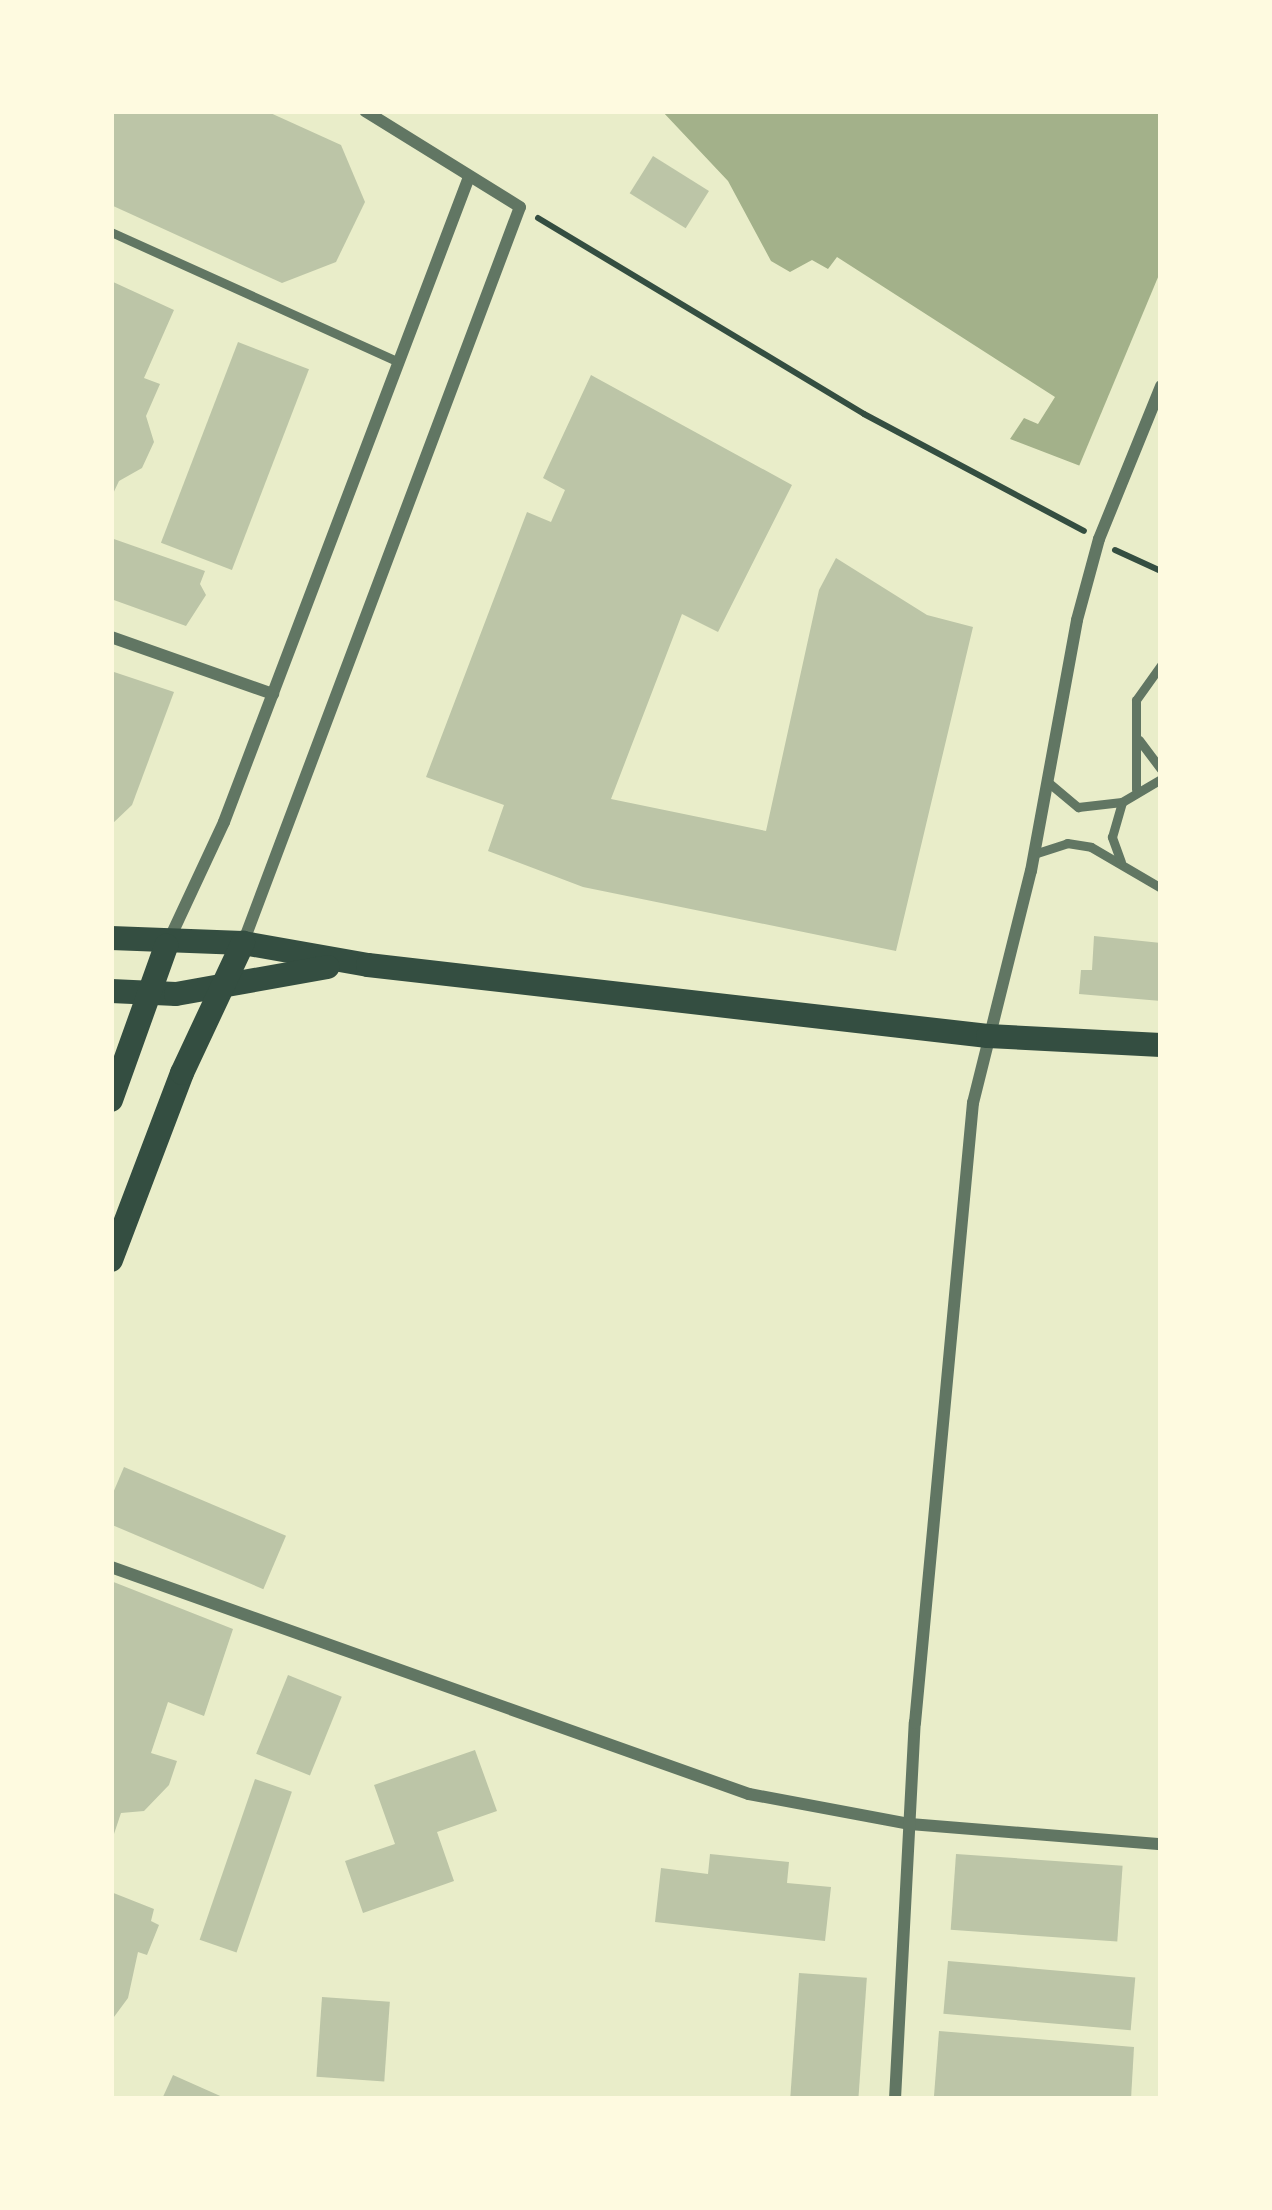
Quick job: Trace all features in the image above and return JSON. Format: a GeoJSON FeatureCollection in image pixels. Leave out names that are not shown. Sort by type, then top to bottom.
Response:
{"type":"FeatureCollection","features":[{"type":"Feature","properties":{"kind":"main road"},"geometry":{"type":"LineString","coordinates":[[111,938],[166,946],[243,944],[368,965],[988,1036],[1161,1045]]}},
{"type":"Feature","properties":{"kind":"main road"},"geometry":{"type":"LineString","coordinates":[[111,1260],[243,944]]}},
{"type":"Feature","properties":{"kind":"main road"},"geometry":{"type":"LineString","coordinates":[[111,1100],[166,946]]}},
{"type":"Feature","properties":{"kind":"main road"},"geometry":{"type":"LineString","coordinates":[[111,991],[149,992],[368,965]]}},
{"type":"Feature","properties":{"kind":"street"},"geometry":{"type":"LineString","coordinates":[[243,944],[520,207],[364,111]]}},
{"type":"Feature","properties":{"kind":"street"},"geometry":{"type":"LineString","coordinates":[[166,946],[273,694],[470,176]]}},
{"type":"Feature","properties":{"kind":"street"},"geometry":{"type":"LineString","coordinates":[[895,2099],[910,1824],[964,1186],[988,1036],[1034,854],[1046,777],[1099,538],[1161,386]]}},
{"type":"Feature","properties":{"kind":"street"},"geometry":{"type":"LineString","coordinates":[[111,637],[273,694]]}},
{"type":"Feature","properties":{"kind":"street"},"geometry":{"type":"LineString","coordinates":[[111,1567],[749,1793],[910,1824],[1161,1844]]}},
{"type":"Feature","properties":{"kind":"lane"},"geometry":{"type":"LineString","coordinates":[[111,232],[399,362]]}},
{"type":"Feature","properties":{"kind":"lane"},"geometry":{"type":"LineString","coordinates":[[1136,788],[1136,700],[1161,665]]}},
{"type":"Feature","properties":{"kind":"lane"},"geometry":{"type":"LineString","coordinates":[[1136,734],[1161,769]]}},
{"type":"Feature","properties":{"kind":"lane"},"geometry":{"type":"LineString","coordinates":[[1046,777],[1055,795],[1078,807],[1122,802]]}},
{"type":"Feature","properties":{"kind":"lane"},"geometry":{"type":"LineString","coordinates":[[1127,872],[1112,837],[1122,802],[1136,788],[1161,779]]}},
{"type":"Feature","properties":{"kind":"lane"},"geometry":{"type":"LineString","coordinates":[[1034,854],[1067,843],[1106,854],[1127,872],[1161,888]]}},
{"type":"Feature","properties":{"kind":"path"},"geometry":{"type":"LineString","coordinates":[[520,207],[864,414],[1161,571]]}},
{"type":"Feature","properties":{"kind":"shaded area"},"geometry":{"type":"Polygon","coordinates":[[[662,111],[1161,111],[1161,497],[1010,439],[1024,418],[1038,424],[1055,397],[837,257],[828,269],[812,260],[790,272],[771,261],[728,181],[662,111]]]}},
{"type":"Feature","properties":{"kind":"pier"},"geometry":{"type":"Polygon","coordinates":[[[1161,270],[1161,498],[1159,503],[1077,471],[1161,270]]]}},
{"type":"Feature","properties":{"kind":"building"},"geometry":{"type":"Polygon","coordinates":[[[111,111],[266,111],[341,145],[365,202],[336,262],[282,283],[111,205],[111,111]]]}},
{"type":"Feature","properties":{"kind":"building"},"geometry":{"type":"Polygon","coordinates":[[[653,156],[709,191],[686,228],[630,193],[653,156]]]}},
{"type":"Feature","properties":{"kind":"building"},"geometry":{"type":"Polygon","coordinates":[[[111,281],[174,310],[144,378],[160,384],[146,416],[154,442],[142,468],[119,481],[111,498],[111,281]]]}},
{"type":"Feature","properties":{"kind":"building"},"geometry":{"type":"Polygon","coordinates":[[[238,342],[309,369],[232,570],[161,543],[238,342]]]}},
{"type":"Feature","properties":{"kind":"building"},"geometry":{"type":"Polygon","coordinates":[[[591,375],[792,485],[718,632],[682,614],[611,799],[766,831],[819,590],[836,558],[927,615],[973,627],[896,951],[583,887],[488,851],[504,805],[426,777],[527,512],[551,522],[565,490],[543,478],[591,375]]]}},
{"type":"Feature","properties":{"kind":"building"},"geometry":{"type":"Polygon","coordinates":[[[111,538],[205,571],[200,584],[206,595],[186,626],[111,599],[111,538]]]}},
{"type":"Feature","properties":{"kind":"building"},"geometry":{"type":"Polygon","coordinates":[[[111,671],[174,692],[132,805],[111,825],[111,671]]]}},
{"type":"Feature","properties":{"kind":"building"},"geometry":{"type":"Polygon","coordinates":[[[1094,936],[1161,943],[1161,1001],[1079,994],[1081,970],[1092,970],[1094,936]]]}},
{"type":"Feature","properties":{"kind":"building"},"geometry":{"type":"Polygon","coordinates":[[[124,1467],[286,1536],[263,1589],[111,1524],[111,1498],[124,1467]]]}},
{"type":"Feature","properties":{"kind":"building"},"geometry":{"type":"Polygon","coordinates":[[[111,1581],[233,1629],[204,1716],[168,1702],[151,1753],[177,1761],[169,1785],[144,1811],[121,1813],[112,1840],[111,1581]]]}},
{"type":"Feature","properties":{"kind":"building"},"geometry":{"type":"Polygon","coordinates":[[[288,1675],[342,1697],[310,1776],[256,1754],[288,1675]]]}},
{"type":"Feature","properties":{"kind":"building"},"geometry":{"type":"Polygon","coordinates":[[[475,1750],[497,1811],[437,1832],[454,1881],[363,1913],[345,1861],[395,1844],[374,1785],[475,1750]]]}},
{"type":"Feature","properties":{"kind":"building"},"geometry":{"type":"Polygon","coordinates":[[[255,1779],[292,1792],[237,1952],[200,1940],[255,1779]]]}},
{"type":"Feature","properties":{"kind":"building"},"geometry":{"type":"Polygon","coordinates":[[[710,1854],[789,1862],[787,1883],[831,1887],[825,1941],[655,1922],[661,1868],[708,1874],[710,1854]]]}},
{"type":"Feature","properties":{"kind":"building"},"geometry":{"type":"Polygon","coordinates":[[[956,1854],[1123,1866],[1117,1941],[951,1930],[956,1854]]]}},
{"type":"Feature","properties":{"kind":"building"},"geometry":{"type":"Polygon","coordinates":[[[111,1892],[154,1909],[151,1921],[159,1925],[147,1955],[138,1952],[128,1998],[111,2021],[111,1892]]]}},
{"type":"Feature","properties":{"kind":"building"},"geometry":{"type":"Polygon","coordinates":[[[948,1961],[1135,1977],[1131,2030],[943,2014],[948,1961]]]}},
{"type":"Feature","properties":{"kind":"building"},"geometry":{"type":"Polygon","coordinates":[[[799,1973],[867,1978],[858,2099],[790,2099],[799,1973]]]}},
{"type":"Feature","properties":{"kind":"building"},"geometry":{"type":"Polygon","coordinates":[[[322,1997],[390,2002],[384,2082],[316,2077],[322,1997]]]}},
{"type":"Feature","properties":{"kind":"building"},"geometry":{"type":"Polygon","coordinates":[[[939,2031],[1134,2047],[1131,2099],[934,2096],[939,2031]]]}},
{"type":"Feature","properties":{"kind":"building"},"geometry":{"type":"Polygon","coordinates":[[[173,2075],[227,2099],[162,2099],[173,2075]]]}}]}
